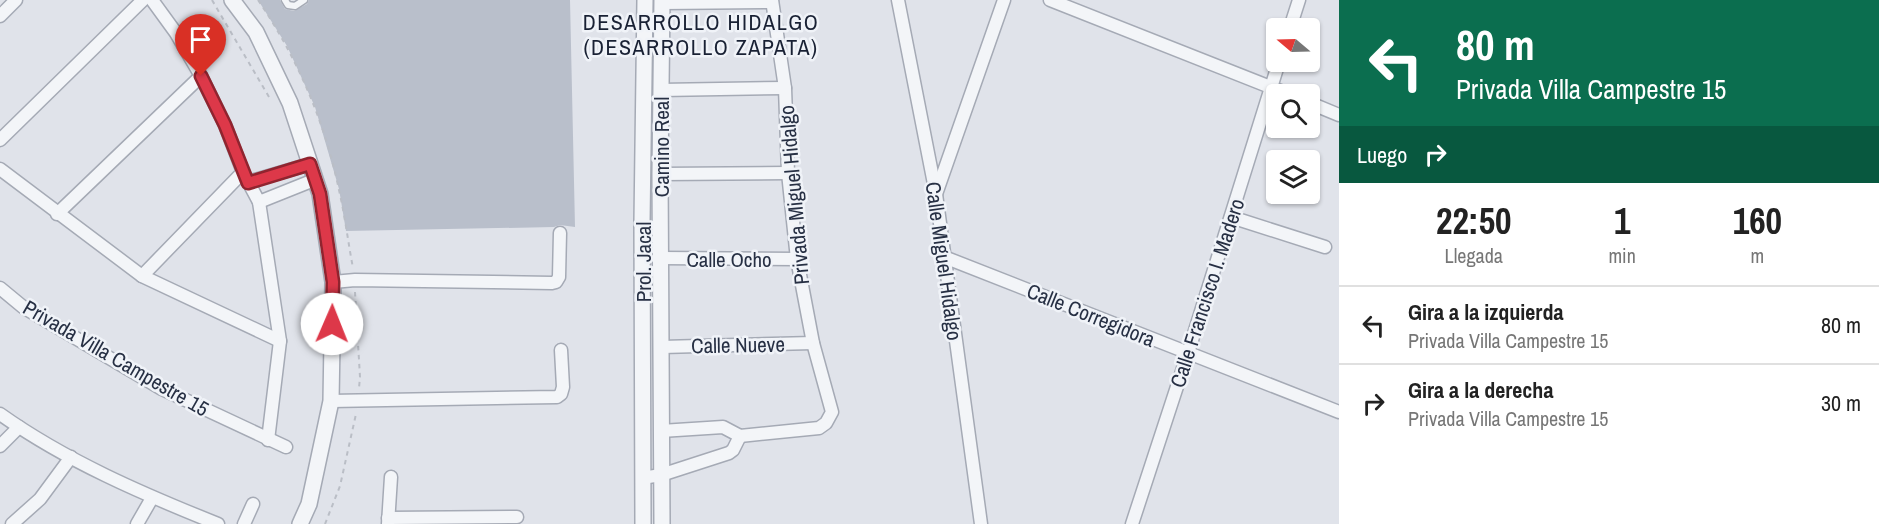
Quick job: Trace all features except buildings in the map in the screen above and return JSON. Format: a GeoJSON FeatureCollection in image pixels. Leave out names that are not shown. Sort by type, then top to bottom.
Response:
{"type":"FeatureCollection","features":[{"type":"Feature","properties":{"kind":"street"},"geometry":{"type":"LineString","coordinates":[[0,16],[16,0]]}},
{"type":"Feature","properties":{"kind":"street"},"geometry":{"type":"LineString","coordinates":[[0,140],[143,0]]}},
{"type":"Feature","properties":{"kind":"street"},"geometry":{"type":"LineString","coordinates":[[152,0],[177,33],[201,76],[225,125],[245,177],[259,202],[280,340],[268,440]]}},
{"type":"Feature","properties":{"kind":"street"},"geometry":{"type":"LineString","coordinates":[[232,0],[256,32],[290,103],[302,167],[307,182],[320,194],[333,282],[331,401],[309,504],[300,524]]}},
{"type":"Feature","properties":{"kind":"street","name":"Prol. Jacal"},"geometry":{"type":"LineString","coordinates":[[643,524],[642,222],[645,0]]}},
{"type":"Feature","properties":{"kind":"street","name":"Calle Miguel Hidalgo"},"geometry":{"type":"LineString","coordinates":[[898,0],[936,194],[981,524]]}},
{"type":"Feature","properties":{"kind":"street"},"geometry":{"type":"LineString","coordinates":[[936,194],[1004,0]]}},
{"type":"Feature","properties":{"kind":"street"},"geometry":{"type":"LineString","coordinates":[[1050,0],[1266,86]]}},
{"type":"Feature","properties":{"kind":"street"},"geometry":{"type":"LineString","coordinates":[[1293,18],[1299,0]]}},
{"type":"Feature","properties":{"kind":"street"},"geometry":{"type":"LineString","coordinates":[[662,1],[772,1]]}},
{"type":"Feature","properties":{"kind":"street","name":"Camino Real"},"geometry":{"type":"LineString","coordinates":[[661,475],[662,1]]}},
{"type":"Feature","properties":{"kind":"street","name":"Privada Miguel Hidalgo"},"geometry":{"type":"LineString","coordinates":[[740,436],[819,428],[826,423],[832,412],[813,344],[797,259],[788,173],[784,88],[772,1]]}},
{"type":"Feature","properties":{"kind":"street"},"geometry":{"type":"LineString","coordinates":[[57,214],[201,76]]}},
{"type":"Feature","properties":{"kind":"street"},"geometry":{"type":"LineString","coordinates":[[661,90],[784,88]]}},
{"type":"Feature","properties":{"kind":"street","name":"Calle Francisco I. Madero"},"geometry":{"type":"LineString","coordinates":[[1132,524],[1266,104]]}},
{"type":"Feature","properties":{"kind":"street"},"geometry":{"type":"LineString","coordinates":[[1320,107],[1339,115]]}},
{"type":"Feature","properties":{"kind":"street"},"geometry":{"type":"LineString","coordinates":[[142,276],[245,177],[302,167]]}},
{"type":"Feature","properties":{"kind":"street"},"geometry":{"type":"LineString","coordinates":[[0,169],[142,276],[280,340]]}},
{"type":"Feature","properties":{"kind":"street"},"geometry":{"type":"LineString","coordinates":[[660,174],[788,173]]}},
{"type":"Feature","properties":{"kind":"street"},"geometry":{"type":"LineString","coordinates":[[259,202],[307,182]]}},
{"type":"Feature","properties":{"kind":"street"},"geometry":{"type":"LineString","coordinates":[[1231,217],[1325,247]]}},
{"type":"Feature","properties":{"kind":"street"},"geometry":{"type":"LineString","coordinates":[[333,282],[355,280],[552,283],[556,282],[559,277],[560,234]]}},
{"type":"Feature","properties":{"kind":"street","name":"Calle Corregidora"},"geometry":{"type":"LineString","coordinates":[[944,257],[1339,412]]}},
{"type":"Feature","properties":{"kind":"street","name":"Calle Ocho"},"geometry":{"type":"LineString","coordinates":[[661,258],[797,259]]}},
{"type":"Feature","properties":{"kind":"street","name":"Privada Villa Campestre 15"},"geometry":{"type":"LineString","coordinates":[[0,288],[23,307],[162,389],[286,447]]}},
{"type":"Feature","properties":{"kind":"street","name":"Calle Nueve"},"geometry":{"type":"LineString","coordinates":[[662,347],[813,344]]}},
{"type":"Feature","properties":{"kind":"street"},"geometry":{"type":"LineString","coordinates":[[331,401],[557,397],[561,394],[563,387],[561,350]]}},
{"type":"Feature","properties":{"kind":"street"},"geometry":{"type":"LineString","coordinates":[[0,414],[71,457],[152,498],[218,524]]}},
{"type":"Feature","properties":{"kind":"street"},"geometry":{"type":"LineString","coordinates":[[0,446],[19,427]]}},
{"type":"Feature","properties":{"kind":"street"},"geometry":{"type":"LineString","coordinates":[[642,478],[661,475],[729,453],[740,436],[723,427],[661,431]]}},
{"type":"Feature","properties":{"kind":"street"},"geometry":{"type":"LineString","coordinates":[[12,524],[40,499],[71,457]]}},
{"type":"Feature","properties":{"kind":"street"},"geometry":{"type":"LineString","coordinates":[[661,475],[662,524]]}},
{"type":"Feature","properties":{"kind":"street"},"geometry":{"type":"LineString","coordinates":[[391,477],[387,522],[517,517]]}},
{"type":"Feature","properties":{"kind":"street"},"geometry":{"type":"LineString","coordinates":[[137,524],[152,498]]}},
{"type":"Feature","properties":{"kind":"street"},"geometry":{"type":"LineString","coordinates":[[244,524],[253,504]]}},
{"type":"Feature","properties":{"kind":"lane"},"geometry":{"type":"LineString","coordinates":[[285,0],[288,5],[295,6],[303,0]]}},
{"type":"Feature","properties":{"kind":"path"},"geometry":{"type":"LineString","coordinates":[[212,0],[248,58],[272,103]]}},
{"type":"Feature","properties":{"kind":"district","name":"DESARROLLO HIDALGO (DESARROLLO ZAPATA)"},"geometry":{"type":"Point","coordinates":[701,34]}},
{"type":"Feature","properties":{"kind":"route"},"geometry":{"type":"LineString","coordinates":[[201,76],[225,125],[248,183],[310,164],[320,194],[333,282],[332,324]]}}]}
